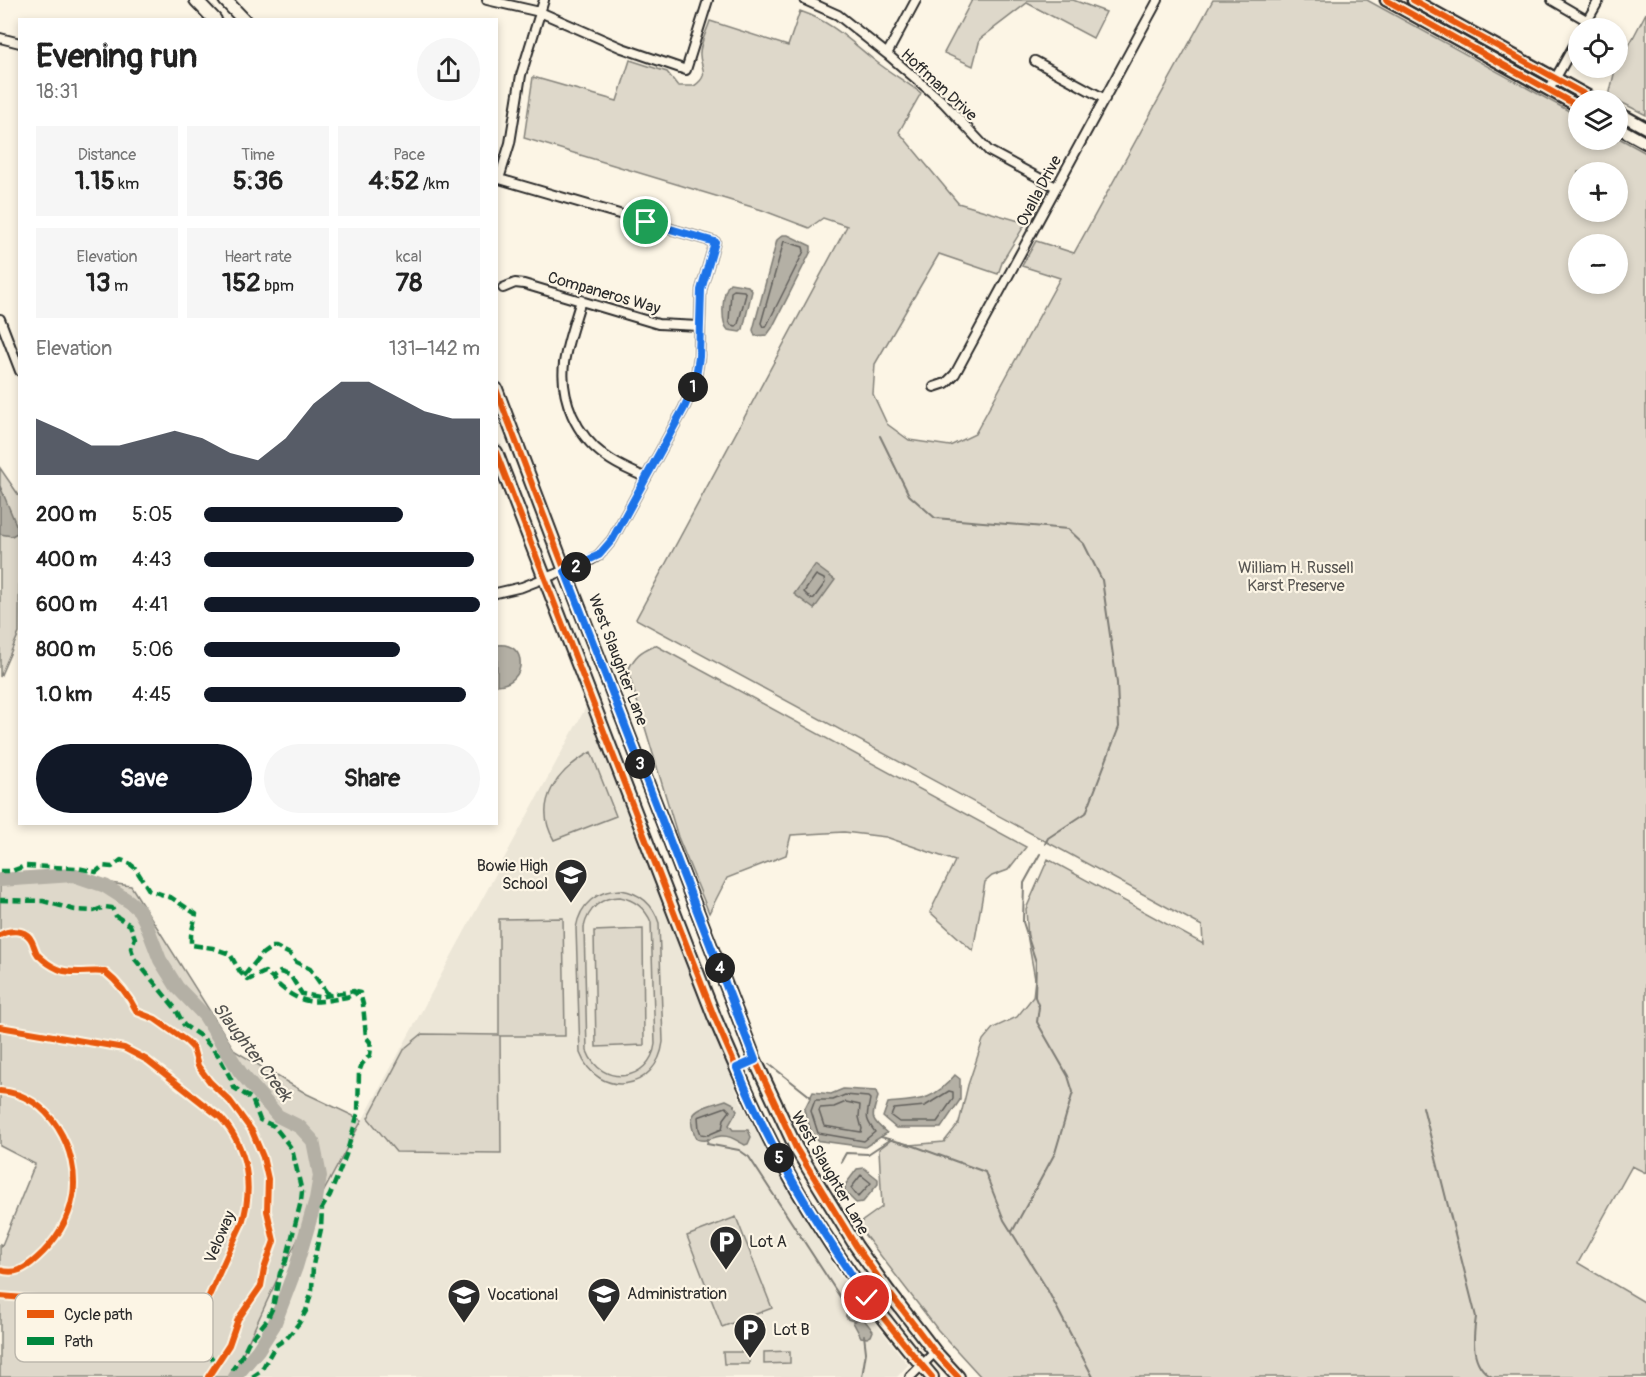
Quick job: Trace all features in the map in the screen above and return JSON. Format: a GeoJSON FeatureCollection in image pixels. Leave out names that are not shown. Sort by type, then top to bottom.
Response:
{"type":"FeatureCollection","features":[{"type":"Feature","properties":{"kind":"main road"},"geometry":{"type":"LineString","coordinates":[[196,0],[213,18]]}},
{"type":"Feature","properties":{"kind":"main road"},"geometry":{"type":"LineString","coordinates":[[225,0],[242,18]]}},
{"type":"Feature","properties":{"kind":"main road"},"geometry":{"type":"LineString","coordinates":[[1386,0],[1568,100]]}},
{"type":"Feature","properties":{"kind":"main road"},"geometry":{"type":"LineString","coordinates":[[1413,0],[1577,90]]}},
{"type":"Feature","properties":{"kind":"main road"},"geometry":{"type":"LineString","coordinates":[[1628,118],[1646,128]]}},
{"type":"Feature","properties":{"kind":"main road"},"geometry":{"type":"LineString","coordinates":[[1628,133],[1646,143]]}},
{"type":"Feature","properties":{"kind":"main road","name":"West Slaughter Lane"},"geometry":{"type":"LineString","coordinates":[[498,394],[755,1060],[796,1148],[856,1246],[935,1352],[958,1377]]}},
{"type":"Feature","properties":{"kind":"main road","name":"West Slaughter Lane"},"geometry":{"type":"LineString","coordinates":[[498,457],[710,1006],[737,1068],[781,1161],[822,1233],[867,1298],[932,1377]]}},
{"type":"Feature","properties":{"kind":"main road"},"geometry":{"type":"LineString","coordinates":[[737,1068],[755,1060]]}},
{"type":"Feature","properties":{"kind":"street"},"geometry":{"type":"LineString","coordinates":[[487,0],[540,12],[622,48],[686,70],[708,0]]}},
{"type":"Feature","properties":{"kind":"street"},"geometry":{"type":"LineString","coordinates":[[498,593],[510,591],[565,571],[589,561],[606,548],[684,408],[695,383],[699,357],[701,290],[715,242],[498,178],[510,143],[519,86],[544,0]]}},
{"type":"Feature","properties":{"kind":"street"},"geometry":{"type":"LineString","coordinates":[[887,54],[916,0]]}},
{"type":"Feature","properties":{"kind":"street","name":"Ovalla Drive"},"geometry":{"type":"LineString","coordinates":[[934,387],[946,383],[955,374],[1158,0]]}},
{"type":"Feature","properties":{"kind":"street"},"geometry":{"type":"LineString","coordinates":[[1552,0],[1583,18]]}},
{"type":"Feature","properties":{"kind":"street"},"geometry":{"type":"LineString","coordinates":[[1590,18],[1599,0]]}},
{"type":"Feature","properties":{"kind":"street","name":"Hoffman Drive"},"geometry":{"type":"LineString","coordinates":[[808,1],[838,15],[887,54],[943,102],[989,151],[1056,187]]}},
{"type":"Feature","properties":{"kind":"street"},"geometry":{"type":"LineString","coordinates":[[0,38],[18,42]]}},
{"type":"Feature","properties":{"kind":"street"},"geometry":{"type":"LineString","coordinates":[[1549,90],[1568,55]]}},
{"type":"Feature","properties":{"kind":"street"},"geometry":{"type":"LineString","coordinates":[[1035,61],[1105,99]]}},
{"type":"Feature","properties":{"kind":"street","name":"Companeros Way"},"geometry":{"type":"LineString","coordinates":[[503,288],[515,283],[524,284],[658,324],[699,326]]}},
{"type":"Feature","properties":{"kind":"street"},"geometry":{"type":"LineString","coordinates":[[581,300],[564,364],[563,381],[569,407],[581,431],[598,451],[616,464],[646,478]]}},
{"type":"Feature","properties":{"kind":"street"},"geometry":{"type":"LineString","coordinates":[[0,319],[18,364]]}},
{"type":"Feature","properties":{"kind":"street"},"geometry":{"type":"LineString","coordinates":[[910,1377],[935,1352]]}},
{"type":"Feature","properties":{"kind":"shaded area","name":"Bowie High School"},"geometry":{"type":"Polygon","coordinates":[[[586,707],[741,1102],[837,1272],[908,1365],[897,1377],[232,1377],[280,1273],[586,707]]]}},
{"type":"Feature","properties":{"kind":"green space"},"geometry":{"type":"Polygon","coordinates":[[[972,0],[1073,0],[1106,12],[1093,38],[1027,3],[980,39],[973,66],[944,53],[972,0]]]}},
{"type":"Feature","properties":{"kind":"green space","name":"William H. Russell Karst Preserve"},"geometry":{"type":"Polygon","coordinates":[[[1213,0],[1367,0],[1568,111],[1568,150],[1628,150],[1628,143],[1646,153],[1646,1173],[1632,1166],[1578,1263],[1646,1303],[1646,1377],[981,1377],[938,1330],[857,1225],[882,1207],[879,1149],[891,1140],[910,1145],[944,1142],[959,1123],[968,1085],[983,1040],[993,1028],[1017,1017],[1033,997],[1035,979],[1028,940],[1026,909],[1048,859],[1203,944],[1202,926],[636,619],[847,226],[823,218],[809,228],[762,210],[524,138],[533,77],[617,101],[630,60],[667,72],[678,86],[694,86],[703,75],[700,51],[710,21],[788,46],[800,11],[831,26],[921,93],[899,132],[958,203],[1026,223],[1003,260],[998,274],[939,254],[875,364],[873,394],[887,424],[909,440],[950,446],[975,434],[1060,278],[1022,266],[1036,241],[1074,253],[1213,0]]]}},
{"type":"Feature","properties":{"kind":"green space"},"geometry":{"type":"Polygon","coordinates":[[[1646,13],[1646,115],[1628,106],[1628,90],[1610,90],[1613,78],[1628,78],[1628,47],[1646,13]]]}},
{"type":"Feature","properties":{"kind":"green space"},"geometry":{"type":"Polygon","coordinates":[[[0,468],[18,494],[18,635],[0,677],[0,468]]]}},
{"type":"Feature","properties":{"kind":"green space"},"geometry":{"type":"Polygon","coordinates":[[[655,645],[1026,847],[1008,870],[992,876],[985,882],[973,951],[930,912],[955,861],[886,837],[844,832],[791,835],[786,855],[727,878],[709,913],[678,837],[628,671],[638,655],[655,645]]]}},
{"type":"Feature","properties":{"kind":"green space"},"geometry":{"type":"Polygon","coordinates":[[[591,752],[616,816],[554,840],[546,813],[547,800],[552,788],[568,768],[591,752]]]}},
{"type":"Feature","properties":{"kind":"green space"},"geometry":{"type":"Polygon","coordinates":[[[66,877],[131,886],[235,1051],[307,1094],[362,1120],[280,1273],[232,1377],[0,1377],[0,1244],[2,1245],[35,1164],[0,1146],[0,884],[66,877]]]}},
{"type":"Feature","properties":{"kind":"green space"},"geometry":{"type":"Polygon","coordinates":[[[621,890],[645,900],[659,923],[663,1042],[658,1058],[650,1071],[626,1084],[613,1083],[600,1078],[588,1068],[580,1053],[576,928],[586,905],[597,896],[621,890]],[[625,898],[607,899],[596,905],[584,927],[587,1051],[594,1063],[603,1071],[624,1076],[635,1073],[644,1066],[651,1057],[655,1044],[651,922],[643,909],[625,898]]]}},
{"type":"Feature","properties":{"kind":"green space"},"geometry":{"type":"Polygon","coordinates":[[[563,918],[565,1036],[500,1036],[501,1153],[396,1152],[368,1118],[405,1048],[422,1034],[499,1035],[499,919],[563,918]]]}},
{"type":"Feature","properties":{"kind":"green space"},"geometry":{"type":"Polygon","coordinates":[[[643,929],[644,1045],[596,1047],[594,931],[643,929]]]}},
{"type":"Feature","properties":{"kind":"green space","name":"Lot A"},"geometry":{"type":"Polygon","coordinates":[[[736,1217],[772,1308],[722,1327],[687,1236],[736,1217]]]}},
{"type":"Feature","properties":{"kind":"green space"},"geometry":{"type":"Polygon","coordinates":[[[790,1351],[790,1363],[764,1364],[764,1352],[790,1351]]]}},
{"type":"Feature","properties":{"kind":"green space"},"geometry":{"type":"Polygon","coordinates":[[[723,1352],[749,1352],[749,1364],[724,1364],[723,1352]]]}},
{"type":"Feature","properties":{"kind":"water"},"geometry":{"type":"Polygon","coordinates":[[[783,235],[788,235],[811,246],[811,251],[772,328],[767,335],[755,336],[753,330],[777,240],[783,235]]]}},
{"type":"Feature","properties":{"kind":"water"},"geometry":{"type":"Polygon","coordinates":[[[730,283],[748,286],[752,291],[743,329],[740,332],[728,330],[725,326],[724,299],[730,283]]]}},
{"type":"Feature","properties":{"kind":"water"},"geometry":{"type":"Polygon","coordinates":[[[0,486],[17,527],[17,533],[12,536],[0,534],[0,486]]]}},
{"type":"Feature","properties":{"kind":"water"},"geometry":{"type":"Polygon","coordinates":[[[815,565],[835,580],[814,609],[794,594],[815,565]]]}},
{"type":"Feature","properties":{"kind":"water"},"geometry":{"type":"Polygon","coordinates":[[[498,645],[514,649],[519,656],[519,671],[507,683],[498,685],[498,645]]]}},
{"type":"Feature","properties":{"kind":"water"},"geometry":{"type":"Polygon","coordinates":[[[955,1075],[960,1079],[960,1100],[941,1128],[896,1128],[883,1117],[888,1103],[926,1098],[940,1090],[955,1075]]]}},
{"type":"Feature","properties":{"kind":"water"},"geometry":{"type":"Polygon","coordinates":[[[843,1089],[876,1091],[878,1097],[874,1118],[887,1133],[865,1147],[814,1140],[804,1110],[813,1092],[831,1094],[843,1089]]]}},
{"type":"Feature","properties":{"kind":"water"},"geometry":{"type":"Polygon","coordinates":[[[726,1100],[734,1104],[737,1111],[729,1125],[733,1130],[748,1130],[751,1137],[748,1144],[745,1145],[724,1136],[706,1140],[697,1139],[693,1129],[693,1116],[702,1108],[726,1100]]]}},
{"type":"Feature","properties":{"kind":"water"},"geometry":{"type":"Polygon","coordinates":[[[864,1168],[878,1179],[878,1184],[863,1202],[856,1203],[845,1192],[845,1185],[857,1169],[864,1168]]]}},
{"type":"Feature","properties":{"kind":"water"},"geometry":{"type":"Polygon","coordinates":[[[862,1317],[873,1331],[867,1338],[861,1337],[853,1322],[862,1317]]]}},
{"type":"Feature","properties":{"kind":"waterway"},"geometry":{"type":"LineString","coordinates":[[880,436],[909,495],[935,518],[1068,529],[1084,544],[1102,580],[1117,683],[1119,727],[1086,813],[1048,838],[1045,844]]}},
{"type":"Feature","properties":{"kind":"waterway"},"geometry":{"type":"LineString","coordinates":[[1012,1232],[1055,1153],[1073,1092],[1068,1076],[1037,1022],[1039,1007],[1035,997],[1036,962],[1023,922],[1024,883],[1040,854]]}},
{"type":"Feature","properties":{"kind":"waterway","name":"Slaughter Creek"},"geometry":{"type":"LineString","coordinates":[[0,880],[73,875],[105,886],[130,902],[139,910],[160,960],[177,987],[205,1016],[240,1072],[278,1116],[300,1127],[313,1141],[320,1176],[316,1199],[296,1267],[274,1325],[258,1350],[235,1377]]}},
{"type":"Feature","properties":{"kind":"waterway"},"geometry":{"type":"LineString","coordinates":[[769,1064],[811,1097]]}},
{"type":"Feature","properties":{"kind":"waterway"},"geometry":{"type":"LineString","coordinates":[[1423,1107],[1476,1317],[1474,1334],[1476,1358],[1485,1372],[1492,1377]]}},
{"type":"Feature","properties":{"kind":"waterway"},"geometry":{"type":"LineString","coordinates":[[881,1137],[914,1146],[985,1172],[1004,1220],[1047,1289],[1093,1377]]}},
{"type":"Feature","properties":{"kind":"waterway"},"geometry":{"type":"LineString","coordinates":[[708,1139],[707,1144],[739,1150],[749,1157],[848,1309],[846,1316],[855,1321]]}},
{"type":"Feature","properties":{"kind":"waterway"},"geometry":{"type":"LineString","coordinates":[[841,1162],[846,1153],[868,1154],[889,1140]]}},
{"type":"Feature","properties":{"kind":"waterway"},"geometry":{"type":"LineString","coordinates":[[862,1377],[866,1352],[864,1335]]}},
{"type":"Feature","properties":{"kind":"marked path"},"geometry":{"type":"LineString","coordinates":[[0,871],[12,871],[25,866],[78,868],[96,872],[103,866],[112,867],[121,860],[129,863],[135,868],[149,890],[172,898],[196,914],[191,945],[213,948],[230,954],[240,972],[248,980],[265,972],[272,978]]}},
{"type":"Feature","properties":{"kind":"marked path"},"geometry":{"type":"LineString","coordinates":[[0,900],[43,901],[75,910],[94,911],[105,907],[112,908],[116,916],[130,925],[135,938],[131,948],[134,958],[175,1008],[184,1025],[203,1038],[218,1055],[233,1087],[252,1099],[260,1120],[274,1126],[292,1149],[302,1192],[286,1261],[280,1273],[273,1307],[267,1320],[248,1343],[232,1370]]}},
{"type":"Feature","properties":{"kind":"marked path"},"geometry":{"type":"LineString","coordinates":[[244,976],[262,954],[276,947],[310,969],[329,996]]}},
{"type":"Feature","properties":{"kind":"marked path"},"geometry":{"type":"LineString","coordinates":[[280,972],[290,975],[302,994],[319,997],[354,991],[355,994],[325,1001],[303,1000],[288,993],[272,978],[280,972]]}},
{"type":"Feature","properties":{"kind":"marked path"},"geometry":{"type":"LineString","coordinates":[[252,1377],[261,1371],[275,1346],[287,1338],[299,1323],[306,1311],[312,1290],[313,1265],[321,1229],[322,1208],[330,1195],[346,1155],[358,1113],[359,1072],[362,1064],[370,1055],[371,1048],[366,1037],[363,1004],[360,993],[355,992]]}},
{"type":"Feature","properties":{"kind":"marked path"},"geometry":{"type":"LineString","coordinates":[[213,1360],[217,1365]]}},
{"type":"Feature","properties":{"kind":"cycle path"},"geometry":{"type":"LineString","coordinates":[[1386,0],[1568,100]]}},
{"type":"Feature","properties":{"kind":"cycle path"},"geometry":{"type":"LineString","coordinates":[[1413,0],[1577,90]]}},
{"type":"Feature","properties":{"kind":"cycle path"},"geometry":{"type":"LineString","coordinates":[[498,394],[755,1060],[796,1148],[856,1246],[935,1352],[958,1377]]}},
{"type":"Feature","properties":{"kind":"cycle path"},"geometry":{"type":"LineString","coordinates":[[498,457],[714,1016],[754,1107],[797,1190],[832,1246],[870,1300],[932,1377]]}},
{"type":"Feature","properties":{"kind":"cycle path"},"geometry":{"type":"LineString","coordinates":[[0,935],[11,931],[24,933],[31,940],[38,955],[47,963],[63,971],[105,972],[123,990],[137,1012],[155,1019],[193,1048],[198,1066],[210,1082],[230,1101],[252,1131],[263,1157],[268,1179],[267,1211],[274,1241],[264,1269],[261,1286],[238,1319],[229,1345],[208,1377]]}},
{"type":"Feature","properties":{"kind":"cycle path","name":"Veloway"},"geometry":{"type":"LineString","coordinates":[[0,1027],[124,1048],[147,1060],[221,1118],[230,1129],[237,1141],[246,1168],[246,1209],[242,1223],[210,1293]]}},
{"type":"Feature","properties":{"kind":"cycle path"},"geometry":{"type":"LineString","coordinates":[[0,1091],[18,1095],[33,1102],[47,1114],[58,1128],[66,1144],[72,1161],[74,1179],[73,1196],[68,1214],[50,1245],[24,1268],[10,1272],[0,1270]]}},
{"type":"Feature","properties":{"kind":"cycle path","name":"Veloway"},"geometry":{"type":"LineString","coordinates":[[0,1296],[15,1297]]}},
{"type":"Feature","properties":{"kind":"place","name":"Bowie High School"},"geometry":{"type":"Point","coordinates":[571,904]}},
{"type":"Feature","properties":{"kind":"place","name":"Lot A"},"geometry":{"type":"Point","coordinates":[726,1271]}},
{"type":"Feature","properties":{"kind":"place","name":"Administration"},"geometry":{"type":"Point","coordinates":[604,1323]}},
{"type":"Feature","properties":{"kind":"place","name":"Vocational"},"geometry":{"type":"Point","coordinates":[464,1324]}},
{"type":"Feature","properties":{"kind":"place","name":"Lot B"},"geometry":{"type":"Point","coordinates":[750,1359]}},
{"type":"Feature","properties":{"kind":"route"},"geometry":{"type":"LineString","coordinates":[[646,222],[715,242],[700,297],[698,371],[684,408],[612,540],[599,555],[565,571],[755,1060],[737,1068],[744,1085],[781,1161],[822,1233],[867,1298]]}}]}
